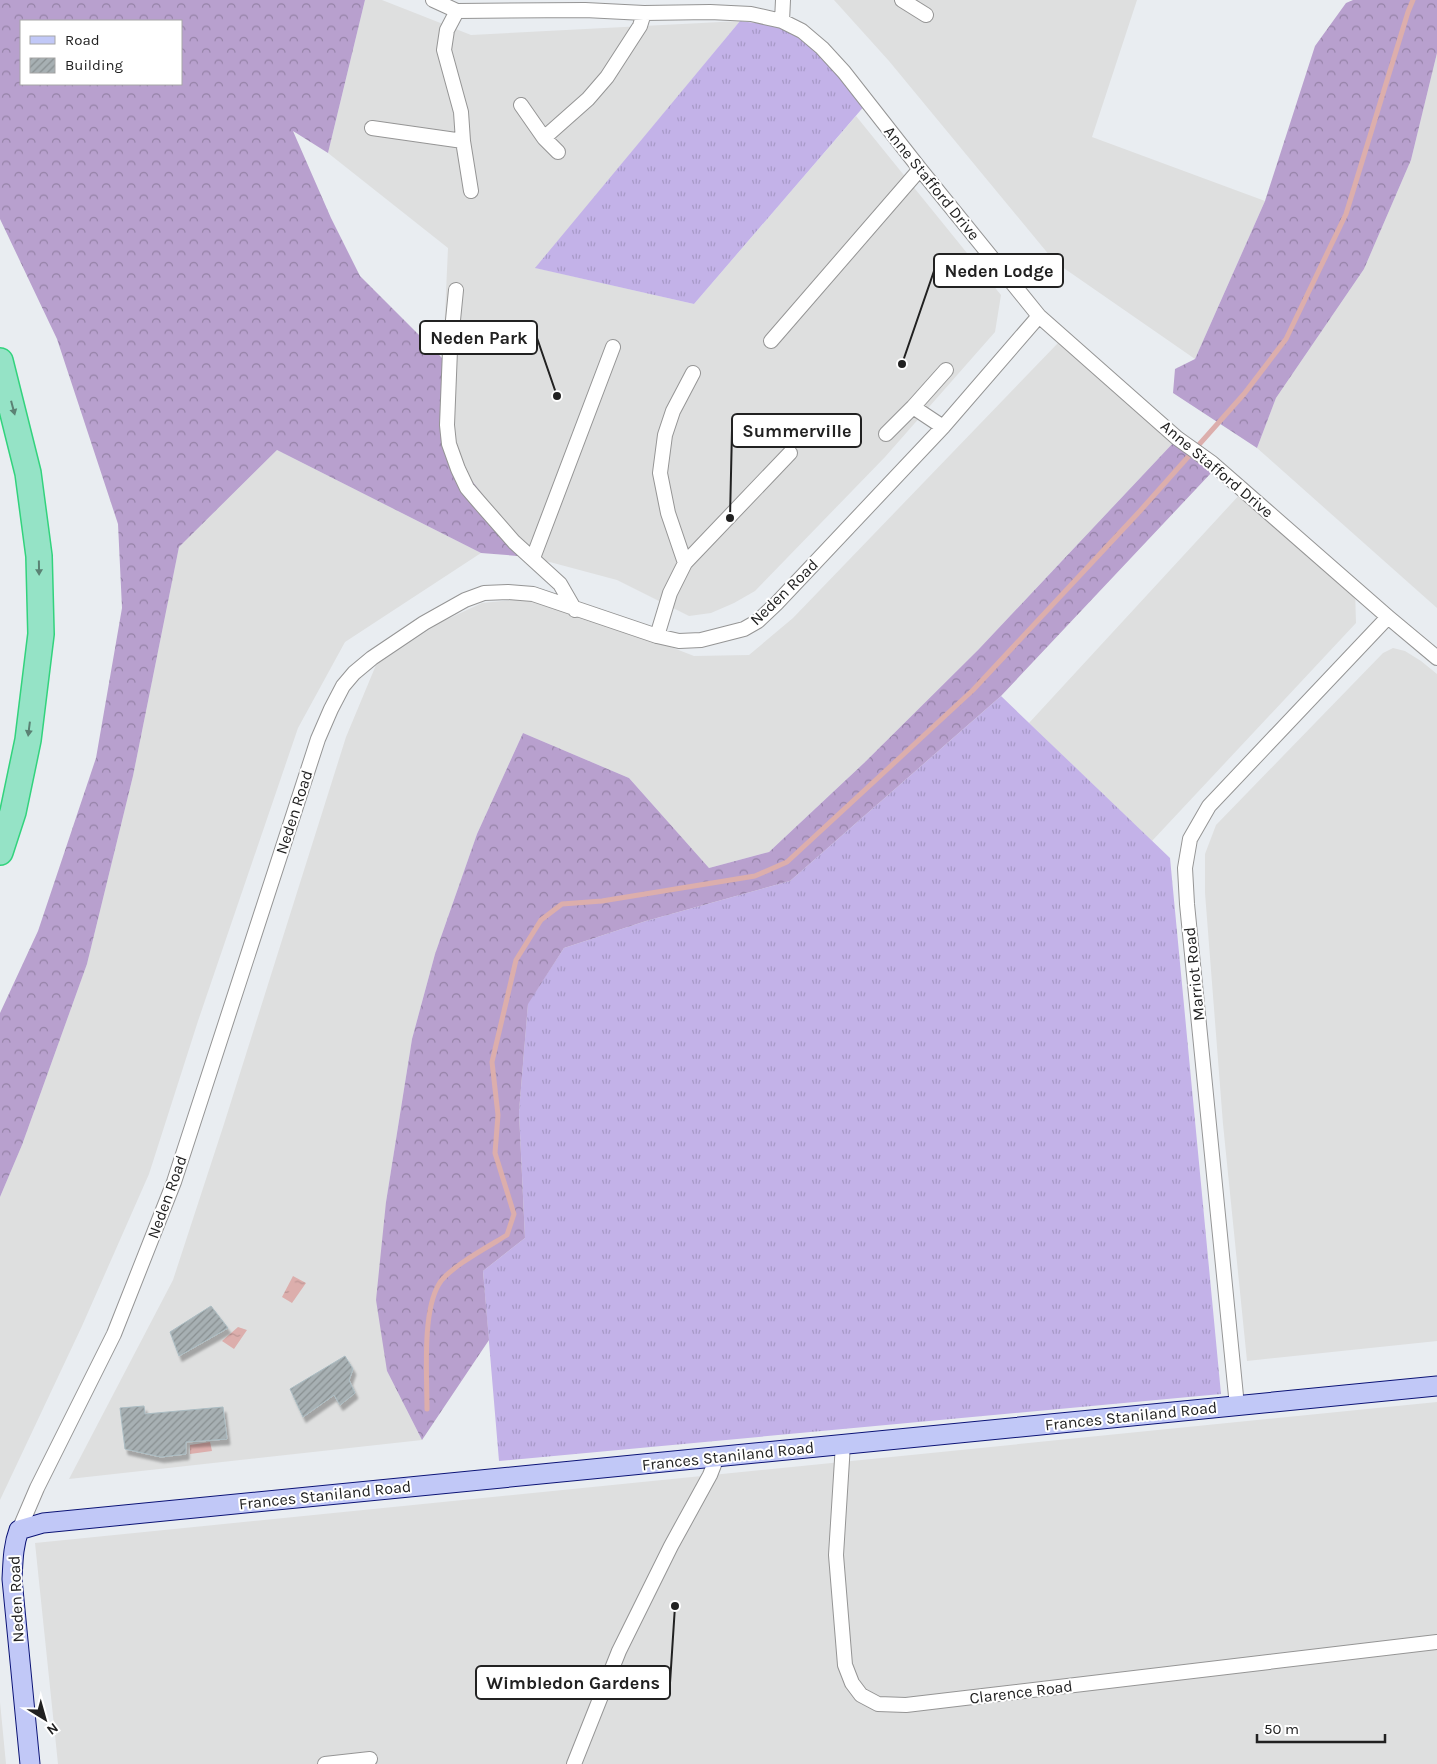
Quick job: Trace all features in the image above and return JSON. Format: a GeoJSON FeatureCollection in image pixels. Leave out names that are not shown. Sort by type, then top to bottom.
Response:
{"type":"FeatureCollection","features":[{"type":"Feature","properties":{"kind":"highway"},"geometry":{"type":"LineString","coordinates":[[0,361],[28,473],[39,556],[41,634],[28,740],[13,812],[0,852]]}},
{"type":"Feature","properties":{"kind":"street","name":"Anne Stafford Drive"},"geometry":{"type":"LineString","coordinates":[[433,0],[457,11],[585,10],[644,13],[710,12],[750,14],[782,21],[802,31],[822,48],[844,72],[1039,316],[1177,438],[1212,464],[1437,658]]}},
{"type":"Feature","properties":{"kind":"street"},"geometry":{"type":"LineString","coordinates":[[782,21],[783,0]]}},
{"type":"Feature","properties":{"kind":"street"},"geometry":{"type":"LineString","coordinates":[[902,0],[926,15]]}},
{"type":"Feature","properties":{"kind":"street"},"geometry":{"type":"LineString","coordinates":[[457,11],[448,30],[444,50],[461,112],[463,141],[471,191]]}},
{"type":"Feature","properties":{"kind":"street"},"geometry":{"type":"LineString","coordinates":[[544,138],[588,99],[607,77],[640,26],[644,13]]}},
{"type":"Feature","properties":{"kind":"street"},"geometry":{"type":"LineString","coordinates":[[521,105],[544,138],[558,152]]}},
{"type":"Feature","properties":{"kind":"street"},"geometry":{"type":"LineString","coordinates":[[372,128],[463,141]]}},
{"type":"Feature","properties":{"kind":"street"},"geometry":{"type":"LineString","coordinates":[[771,341],[920,169]]}},
{"type":"Feature","properties":{"kind":"street"},"geometry":{"type":"LineString","coordinates":[[456,290],[446,425],[449,444],[467,488],[514,542],[560,584],[575,610]]}},
{"type":"Feature","properties":{"kind":"street","name":"Neden Road"},"geometry":{"type":"LineString","coordinates":[[30,1764],[12,1579],[14,1543],[37,1488],[114,1334],[174,1182],[318,739],[343,686],[354,673],[372,658],[424,623],[465,600],[484,593],[532,594],[657,636],[679,640],[701,640],[744,629],[758,621],[943,427],[1039,316]]}},
{"type":"Feature","properties":{"kind":"street"},"geometry":{"type":"LineString","coordinates":[[533,558],[613,347]]}},
{"type":"Feature","properties":{"kind":"street"},"geometry":{"type":"LineString","coordinates":[[886,434],[913,408],[946,370]]}},
{"type":"Feature","properties":{"kind":"street"},"geometry":{"type":"LineString","coordinates":[[685,563],[668,513],[660,473],[665,435],[674,411],[693,373]]}},
{"type":"Feature","properties":{"kind":"street"},"geometry":{"type":"LineString","coordinates":[[913,408],[943,427]]}},
{"type":"Feature","properties":{"kind":"street"},"geometry":{"type":"LineString","coordinates":[[657,636],[670,593],[685,563],[790,453]]}},
{"type":"Feature","properties":{"kind":"street","name":"Marriot Road"},"geometry":{"type":"LineString","coordinates":[[1238,1406],[1187,904],[1185,868],[1190,839],[1209,806],[1388,617]]}},
{"type":"Feature","properties":{"kind":"street","name":"Frances Staniland Road"},"geometry":{"type":"LineString","coordinates":[[19,1530],[42,1523],[1437,1386]]}},
{"type":"Feature","properties":{"kind":"street","name":"Clarence Road"},"geometry":{"type":"LineString","coordinates":[[843,1444],[836,1555],[845,1666],[852,1683],[861,1695],[878,1704],[906,1705],[1437,1642]]}},
{"type":"Feature","properties":{"kind":"street"},"geometry":{"type":"LineString","coordinates":[[574,1764],[620,1651],[671,1546],[710,1475],[717,1457]]}},
{"type":"Feature","properties":{"kind":"street"},"geometry":{"type":"LineString","coordinates":[[325,1764],[370,1759]]}},
{"type":"Feature","properties":{"kind":"shaded area"},"geometry":{"type":"Polygon","coordinates":[[[365,0],[382,0],[471,35],[740,21],[536,268],[694,304],[856,116],[1001,295],[995,332],[885,457],[755,591],[734,603],[711,613],[689,616],[617,580],[531,557],[466,473],[449,433],[443,359],[448,248],[328,153],[365,0]]]}},
{"type":"Feature","properties":{"kind":"shaded area"},"geometry":{"type":"Polygon","coordinates":[[[834,0],[1137,0],[1092,137],[1265,201],[1195,359],[1055,262],[889,61],[834,0]]]}},
{"type":"Feature","properties":{"kind":"shaded area"},"geometry":{"type":"Polygon","coordinates":[[[1437,53],[1437,608],[1257,448],[1276,398],[1364,269],[1411,160],[1437,53]]]}},
{"type":"Feature","properties":{"kind":"shaded area"},"geometry":{"type":"Polygon","coordinates":[[[1058,343],[1174,442],[978,650],[864,763],[769,852],[709,868],[629,778],[523,733],[477,834],[435,954],[412,1039],[386,1202],[387,1371],[422,1440],[69,1479],[173,1280],[346,737],[376,665],[439,623],[482,603],[531,598],[580,612],[694,656],[749,655],[793,618],[1058,343]]]}},
{"type":"Feature","properties":{"kind":"shaded area"},"geometry":{"type":"Polygon","coordinates":[[[277,450],[481,553],[345,642],[298,728],[198,1021],[149,1174],[82,1326],[0,1500],[0,1197],[22,1145],[87,964],[133,776],[179,547],[277,450]]]}},
{"type":"Feature","properties":{"kind":"shaded area"},"geometry":{"type":"Polygon","coordinates":[[[1242,492],[1355,589],[1356,623],[1152,841],[1029,723],[1242,492]]]}},
{"type":"Feature","properties":{"kind":"shaded area"},"geometry":{"type":"Polygon","coordinates":[[[1393,648],[1405,651],[1437,674],[1437,1341],[1247,1361],[1223,1124],[1205,893],[1205,854],[1216,825],[1383,653],[1393,648]]]}},
{"type":"Feature","properties":{"kind":"shaded area"},"geometry":{"type":"Polygon","coordinates":[[[1437,1402],[1437,1764],[58,1764],[35,1543],[1437,1402]]]}},
{"type":"Feature","properties":{"kind":"shaded area"},"geometry":{"type":"Polygon","coordinates":[[[0,1702],[6,1764],[0,1764],[0,1702]]]}},
{"type":"Feature","properties":{"kind":"green space"},"geometry":{"type":"Polygon","coordinates":[[[0,0],[365,0],[328,153],[293,131],[331,218],[360,276],[443,359],[449,433],[466,473],[531,557],[481,553],[277,450],[179,547],[133,776],[87,964],[22,1145],[0,1197],[0,1013],[38,931],[96,758],[122,608],[118,524],[57,339],[0,219],[0,0]]]}},
{"type":"Feature","properties":{"kind":"green space"},"geometry":{"type":"Polygon","coordinates":[[[1353,0],[1437,0],[1437,53],[1411,160],[1364,269],[1276,398],[1257,448],[1173,393],[1175,369],[1195,359],[1265,201],[1315,46],[1346,3],[1353,0]]]}},
{"type":"Feature","properties":{"kind":"green space"},"geometry":{"type":"Polygon","coordinates":[[[740,21],[778,27],[792,33],[816,50],[866,104],[694,304],[535,268],[740,21]]]}},
{"type":"Feature","properties":{"kind":"green space"},"geometry":{"type":"Polygon","coordinates":[[[1174,442],[1212,472],[1001,696],[790,881],[646,921],[564,948],[528,1004],[519,1112],[525,1238],[483,1271],[489,1340],[422,1440],[387,1371],[376,1300],[386,1202],[412,1039],[435,954],[477,834],[523,733],[629,778],[709,868],[769,852],[864,763],[978,650],[1174,442]]]}},
{"type":"Feature","properties":{"kind":"green space"},"geometry":{"type":"Polygon","coordinates":[[[1001,696],[1170,858],[1221,1394],[499,1461],[483,1271],[525,1238],[519,1112],[528,1003],[564,948],[646,921],[790,881],[1001,696]]]}},
{"type":"Feature","properties":{"kind":"water"},"geometry":{"type":"Polygon","coordinates":[[[293,1276],[306,1283],[292,1303],[282,1297],[293,1276]]]}},
{"type":"Feature","properties":{"kind":"water"},"geometry":{"type":"Polygon","coordinates":[[[238,1327],[247,1330],[234,1349],[222,1341],[238,1327]]]}},
{"type":"Feature","properties":{"kind":"water"},"geometry":{"type":"Polygon","coordinates":[[[210,1442],[212,1451],[190,1454],[190,1445],[210,1442]]]}},
{"type":"Feature","properties":{"kind":"building"},"geometry":{"type":"Polygon","coordinates":[[[211,1306],[228,1328],[179,1356],[170,1332],[211,1306]]]}},
{"type":"Feature","properties":{"kind":"building"},"geometry":{"type":"Polygon","coordinates":[[[345,1356],[353,1369],[349,1380],[355,1393],[340,1405],[334,1395],[303,1417],[290,1389],[345,1356]]]}},
{"type":"Feature","properties":{"kind":"building"},"geometry":{"type":"Polygon","coordinates":[[[144,1406],[145,1414],[223,1407],[227,1439],[186,1442],[186,1454],[161,1457],[125,1449],[120,1408],[144,1406]]]}},
{"type":"Feature","properties":{"kind":"waterway"},"geometry":{"type":"LineString","coordinates":[[427,1409],[426,1362],[428,1327],[430,1311],[439,1284],[451,1271],[470,1257],[507,1235],[514,1214],[495,1153],[498,1115],[492,1062],[516,960],[541,920],[562,904],[602,901],[755,876],[787,862],[973,690],[1140,511],[1244,394],[1286,339],[1346,214],[1413,0]]}},
{"type":"Feature","properties":{"kind":"place","name":"Neden Lodge"},"geometry":{"type":"Point","coordinates":[902,364]}},
{"type":"Feature","properties":{"kind":"place","name":"Neden Park"},"geometry":{"type":"Point","coordinates":[557,396]}},
{"type":"Feature","properties":{"kind":"place","name":"Summerville"},"geometry":{"type":"Point","coordinates":[730,518]}},
{"type":"Feature","properties":{"kind":"place","name":"Wimbledon Gardens"},"geometry":{"type":"Point","coordinates":[675,1606]}}]}
